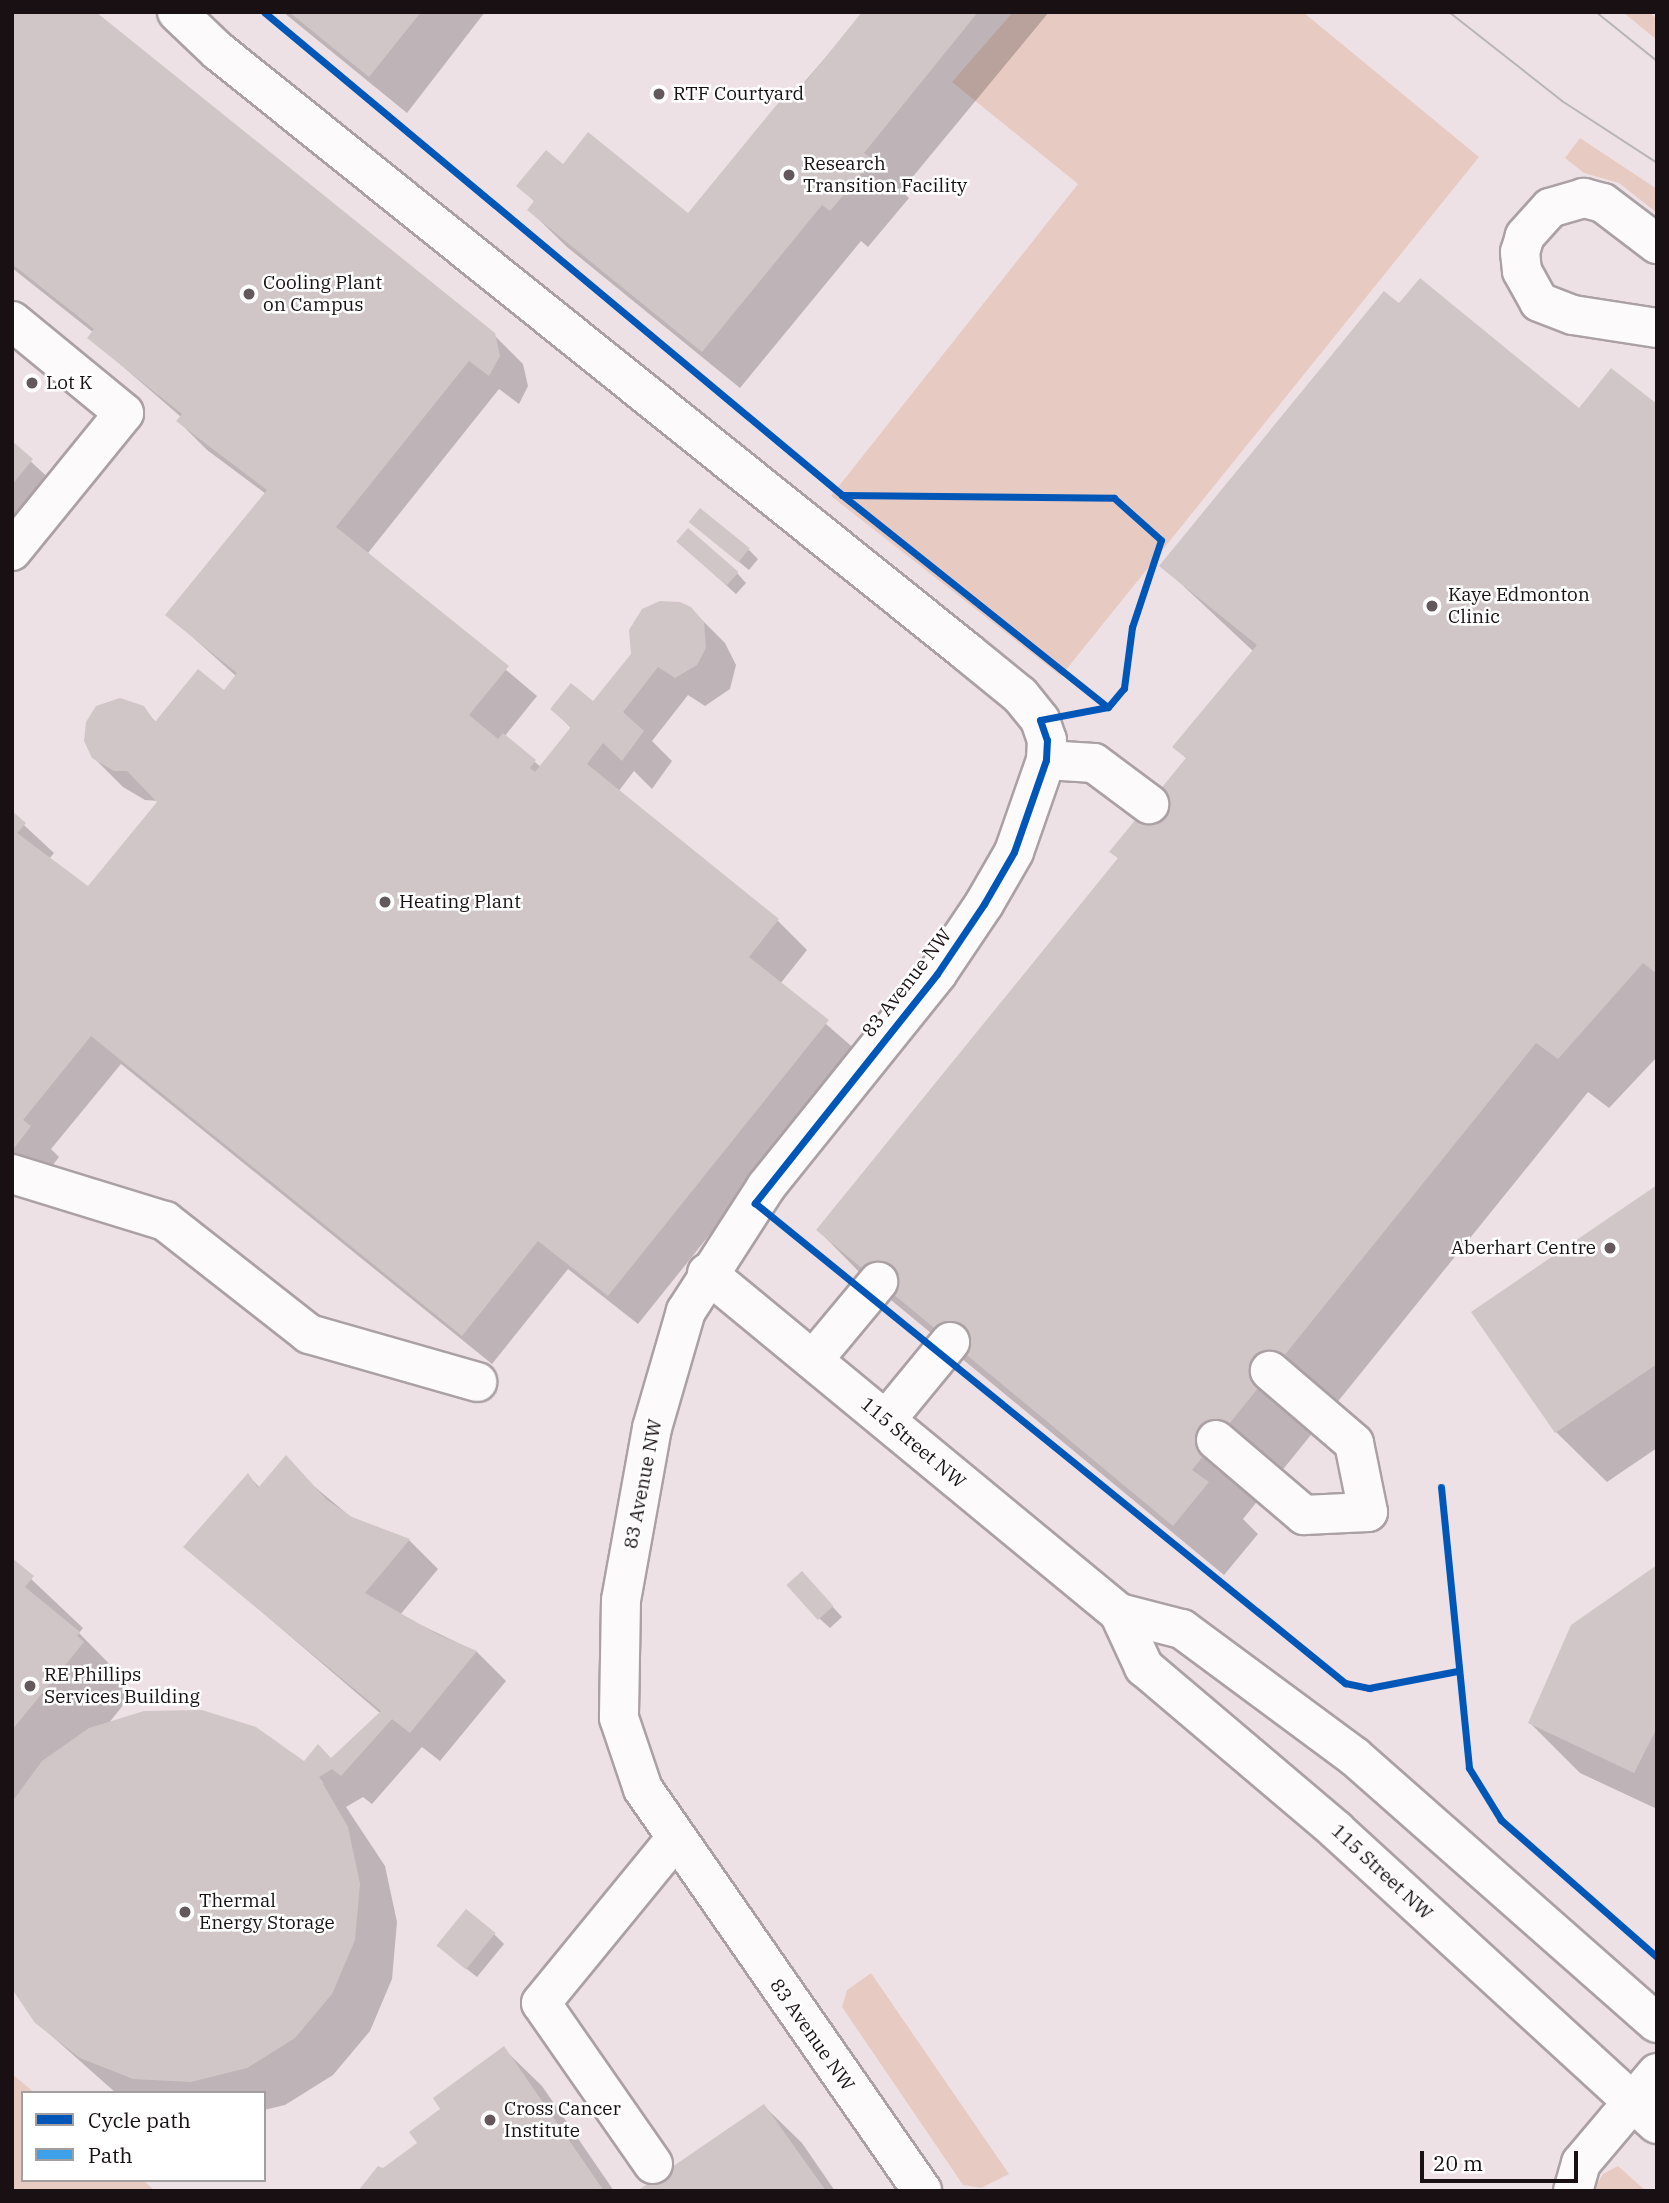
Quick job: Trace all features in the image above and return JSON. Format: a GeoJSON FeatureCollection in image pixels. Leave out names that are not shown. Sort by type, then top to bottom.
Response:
{"type":"FeatureCollection","features":[{"type":"Feature","properties":{"kind":"street"},"geometry":{"type":"LineString","coordinates":[[177,12],[218,51],[1020,695],[1040,720],[1047,740],[1046,760],[1094,763],[1149,804]]}},
{"type":"Feature","properties":{"kind":"street"},"geometry":{"type":"LineString","coordinates":[[1657,244],[1603,203],[1584,198],[1550,208],[1525,236],[1520,252],[1522,271],[1539,302],[1573,315],[1657,328]]}},
{"type":"Feature","properties":{"kind":"street"},"geometry":{"type":"LineString","coordinates":[[12,321],[124,413],[12,551]]}},
{"type":"Feature","properties":{"kind":"street","name":"83 Avenue NW"},"geometry":{"type":"LineString","coordinates":[[922,2191],[675,1839],[643,1789],[619,1718],[617,1670],[621,1600],[652,1428],[668,1361],[686,1311],[707,1273],[766,1187],[961,940],[1014,852],[1046,760]]}},
{"type":"Feature","properties":{"kind":"street"},"geometry":{"type":"LineString","coordinates":[[12,1174],[165,1221],[309,1335],[477,1382]]}},
{"type":"Feature","properties":{"kind":"street","name":"115 Street NW"},"geometry":{"type":"LineString","coordinates":[[707,1273],[1119,1613],[1182,1629],[1355,1757],[1657,2024]]}},
{"type":"Feature","properties":{"kind":"street"},"geometry":{"type":"LineString","coordinates":[[813,1360],[878,1282]]}},
{"type":"Feature","properties":{"kind":"street"},"geometry":{"type":"LineString","coordinates":[[886,1420],[950,1342]]}},
{"type":"Feature","properties":{"kind":"street"},"geometry":{"type":"LineString","coordinates":[[1216,1440],[1304,1515],[1367,1512],[1354,1443],[1270,1371]]}},
{"type":"Feature","properties":{"kind":"street","name":"115 Street NW"},"geometry":{"type":"LineString","coordinates":[[1119,1613],[1144,1667],[1326,1821],[1644,2113]]}},
{"type":"Feature","properties":{"kind":"street"},"geometry":{"type":"LineString","coordinates":[[653,2164],[541,2003],[675,1839]]}},
{"type":"Feature","properties":{"kind":"street"},"geometry":{"type":"LineString","coordinates":[[1573,2191],[1581,2163],[1644,2113],[1657,2073]]}},
{"type":"Feature","properties":{"kind":"shaded area"},"geometry":{"type":"Polygon","coordinates":[[[1013,12],[1303,12],[1479,157],[1061,676],[831,496],[1078,184],[952,82],[1013,12]]]}},
{"type":"Feature","properties":{"kind":"shaded area"},"geometry":{"type":"Polygon","coordinates":[[[1649,12],[1657,19],[1657,40],[1624,13],[1649,12]]]}},
{"type":"Feature","properties":{"kind":"shaded area"},"geometry":{"type":"Polygon","coordinates":[[[1580,138],[1657,189],[1657,213],[1619,183],[1584,173],[1565,158],[1580,138]]]}},
{"type":"Feature","properties":{"kind":"shaded area"},"geometry":{"type":"Polygon","coordinates":[[[871,1973],[1009,2174],[981,2188],[963,2185],[842,2007],[847,1990],[871,1973]]]}},
{"type":"Feature","properties":{"kind":"shaded area"},"geometry":{"type":"Polygon","coordinates":[[[12,2074],[33,2091],[21,2091],[21,2182],[145,2182],[155,2191],[12,2191],[12,2074]]]}},
{"type":"Feature","properties":{"kind":"shaded area"},"geometry":{"type":"Polygon","coordinates":[[[1618,2166],[1646,2191],[1593,2191],[1603,2174],[1618,2166]]]}},
{"type":"Feature","properties":{"kind":"building","name":"Heating Plant"},"geometry":{"type":"Polygon","coordinates":[[[12,12],[96,12],[495,333],[500,356],[489,376],[469,361],[336,527],[509,666],[469,715],[498,739],[503,733],[536,760],[530,768],[535,772],[571,727],[550,709],[571,683],[593,701],[631,654],[629,630],[642,609],[660,601],[680,602],[691,607],[704,622],[706,648],[697,665],[675,678],[658,667],[623,712],[644,731],[622,761],[603,743],[587,764],[779,919],[749,957],[829,1020],[608,1296],[538,1241],[462,1336],[91,1036],[23,1120],[31,1126],[12,1151],[12,811],[26,823],[17,833],[88,886],[157,802],[127,771],[114,771],[92,758],[84,741],[86,722],[96,706],[120,698],[144,706],[155,722],[198,669],[224,690],[237,673],[165,615],[267,490],[176,421],[182,414],[87,338],[94,329],[12,264],[12,12]]]}},
{"type":"Feature","properties":{"kind":"building"},"geometry":{"type":"Polygon","coordinates":[[[289,12],[421,12],[369,77],[289,12]]]}},
{"type":"Feature","properties":{"kind":"building","name":"Research Transition Facility"},"geometry":{"type":"Polygon","coordinates":[[[862,12],[978,12],[864,153],[873,160],[830,211],[822,205],[702,352],[527,210],[534,201],[516,186],[546,150],[563,164],[588,132],[688,213],[788,91],[794,96],[862,12]]]}},
{"type":"Feature","properties":{"kind":"building"},"geometry":{"type":"Polygon","coordinates":[[[1420,278],[1579,408],[1611,368],[1657,404],[1657,974],[1643,963],[1558,1059],[1536,1043],[1192,1470],[1209,1482],[1173,1526],[816,1230],[1118,858],[1109,852],[1186,758],[1172,747],[1257,645],[1159,566],[1384,291],[1399,303],[1420,278]]]}},
{"type":"Feature","properties":{"kind":"building"},"geometry":{"type":"Polygon","coordinates":[[[12,441],[33,459],[12,485],[12,441]]]}},
{"type":"Feature","properties":{"kind":"building"},"geometry":{"type":"Polygon","coordinates":[[[700,508],[750,548],[738,562],[689,522],[700,508]]]}},
{"type":"Feature","properties":{"kind":"building"},"geometry":{"type":"Polygon","coordinates":[[[688,528],[739,572],[727,586],[676,542],[688,528]]]}},
{"type":"Feature","properties":{"kind":"building","name":"Aberhart Centre"},"geometry":{"type":"Polygon","coordinates":[[[1657,1185],[1657,1364],[1555,1433],[1471,1312],[1657,1185]]]}},
{"type":"Feature","properties":{"kind":"building","name":"Thermal Energy Storage"},"geometry":{"type":"Polygon","coordinates":[[[286,1455],[327,1500],[352,1517],[410,1539],[365,1593],[439,1635],[477,1651],[410,1733],[392,1719],[341,1776],[332,1769],[319,1777],[348,1827],[360,1884],[355,1940],[332,1994],[295,2038],[247,2068],[191,2082],[133,2079],[80,2058],[35,2023],[12,1989],[12,1802],[42,1761],[89,1728],[144,1711],[202,1710],[256,1727],[304,1761],[318,1744],[331,1758],[381,1711],[183,1547],[248,1473],[258,1488],[286,1455]]]}},
{"type":"Feature","properties":{"kind":"building","name":"RE Phillips Services Building"},"geometry":{"type":"Polygon","coordinates":[[[12,1558],[34,1576],[25,1587],[80,1632],[77,1636],[84,1642],[12,1730],[12,1558]]]}},
{"type":"Feature","properties":{"kind":"building"},"geometry":{"type":"Polygon","coordinates":[[[1657,1565],[1657,1728],[1634,1773],[1528,1723],[1571,1625],[1657,1565]]]}},
{"type":"Feature","properties":{"kind":"building"},"geometry":{"type":"Polygon","coordinates":[[[802,1571],[833,1606],[818,1620],[786,1585],[802,1571]]]}},
{"type":"Feature","properties":{"kind":"building"},"geometry":{"type":"Polygon","coordinates":[[[466,1909],[496,1933],[466,1969],[436,1946],[466,1909]]]}},
{"type":"Feature","properties":{"kind":"building","name":"Cross Cancer Institute"},"geometry":{"type":"Polygon","coordinates":[[[504,2046],[604,2191],[358,2191],[378,2166],[383,2168],[417,2143],[409,2132],[440,2109],[433,2098],[504,2046]]]}},
{"type":"Feature","properties":{"kind":"building","name":"Cross Cancer Institute"},"geometry":{"type":"Polygon","coordinates":[[[764,2104],[826,2191],[637,2191],[764,2104]]]}},
{"type":"Feature","properties":{"kind":"tram line"},"geometry":{"type":"LineString","coordinates":[[1449,12],[1562,101],[1657,163]]}},
{"type":"Feature","properties":{"kind":"tram line"},"geometry":{"type":"LineString","coordinates":[[1596,12],[1657,61]]}},
{"type":"Feature","properties":{"kind":"cycle path"},"geometry":{"type":"LineString","coordinates":[[264,12],[842,495],[1108,707]]}},
{"type":"Feature","properties":{"kind":"cycle path"},"geometry":{"type":"LineString","coordinates":[[842,495],[1114,498],[1161,540],[1132,627],[1124,688],[1108,707],[1040,720],[1047,740],[1046,760],[1014,852],[984,904],[937,974],[755,1203],[1345,1683],[1369,1688],[1457,1671]]}},
{"type":"Feature","properties":{"kind":"cycle path"},"geometry":{"type":"LineString","coordinates":[[1441,1487],[1469,1768],[1501,1820],[1657,1957]]}},
{"type":"Feature","properties":{"kind":"place","name":"RTF Courtyard"},"geometry":{"type":"Point","coordinates":[659,94]}},
{"type":"Feature","properties":{"kind":"place","name":"Research Transition Facility"},"geometry":{"type":"Point","coordinates":[789,175]}},
{"type":"Feature","properties":{"kind":"place","name":"Cooling Plant on Campus"},"geometry":{"type":"Point","coordinates":[249,294]}},
{"type":"Feature","properties":{"kind":"place","name":"Lot K"},"geometry":{"type":"Point","coordinates":[32,383]}},
{"type":"Feature","properties":{"kind":"place","name":"Kaye Edmonton Clinic"},"geometry":{"type":"Point","coordinates":[1432,606]}},
{"type":"Feature","properties":{"kind":"place","name":"Heating Plant"},"geometry":{"type":"Point","coordinates":[385,902]}},
{"type":"Feature","properties":{"kind":"place","name":"Aberhart Centre"},"geometry":{"type":"Point","coordinates":[1610,1248]}},
{"type":"Feature","properties":{"kind":"place","name":"RE Phillips Services Building"},"geometry":{"type":"Point","coordinates":[30,1686]}},
{"type":"Feature","properties":{"kind":"place","name":"Thermal Energy Storage"},"geometry":{"type":"Point","coordinates":[185,1912]}},
{"type":"Feature","properties":{"kind":"place","name":"Cross Cancer Institute"},"geometry":{"type":"Point","coordinates":[490,2120]}}]}
